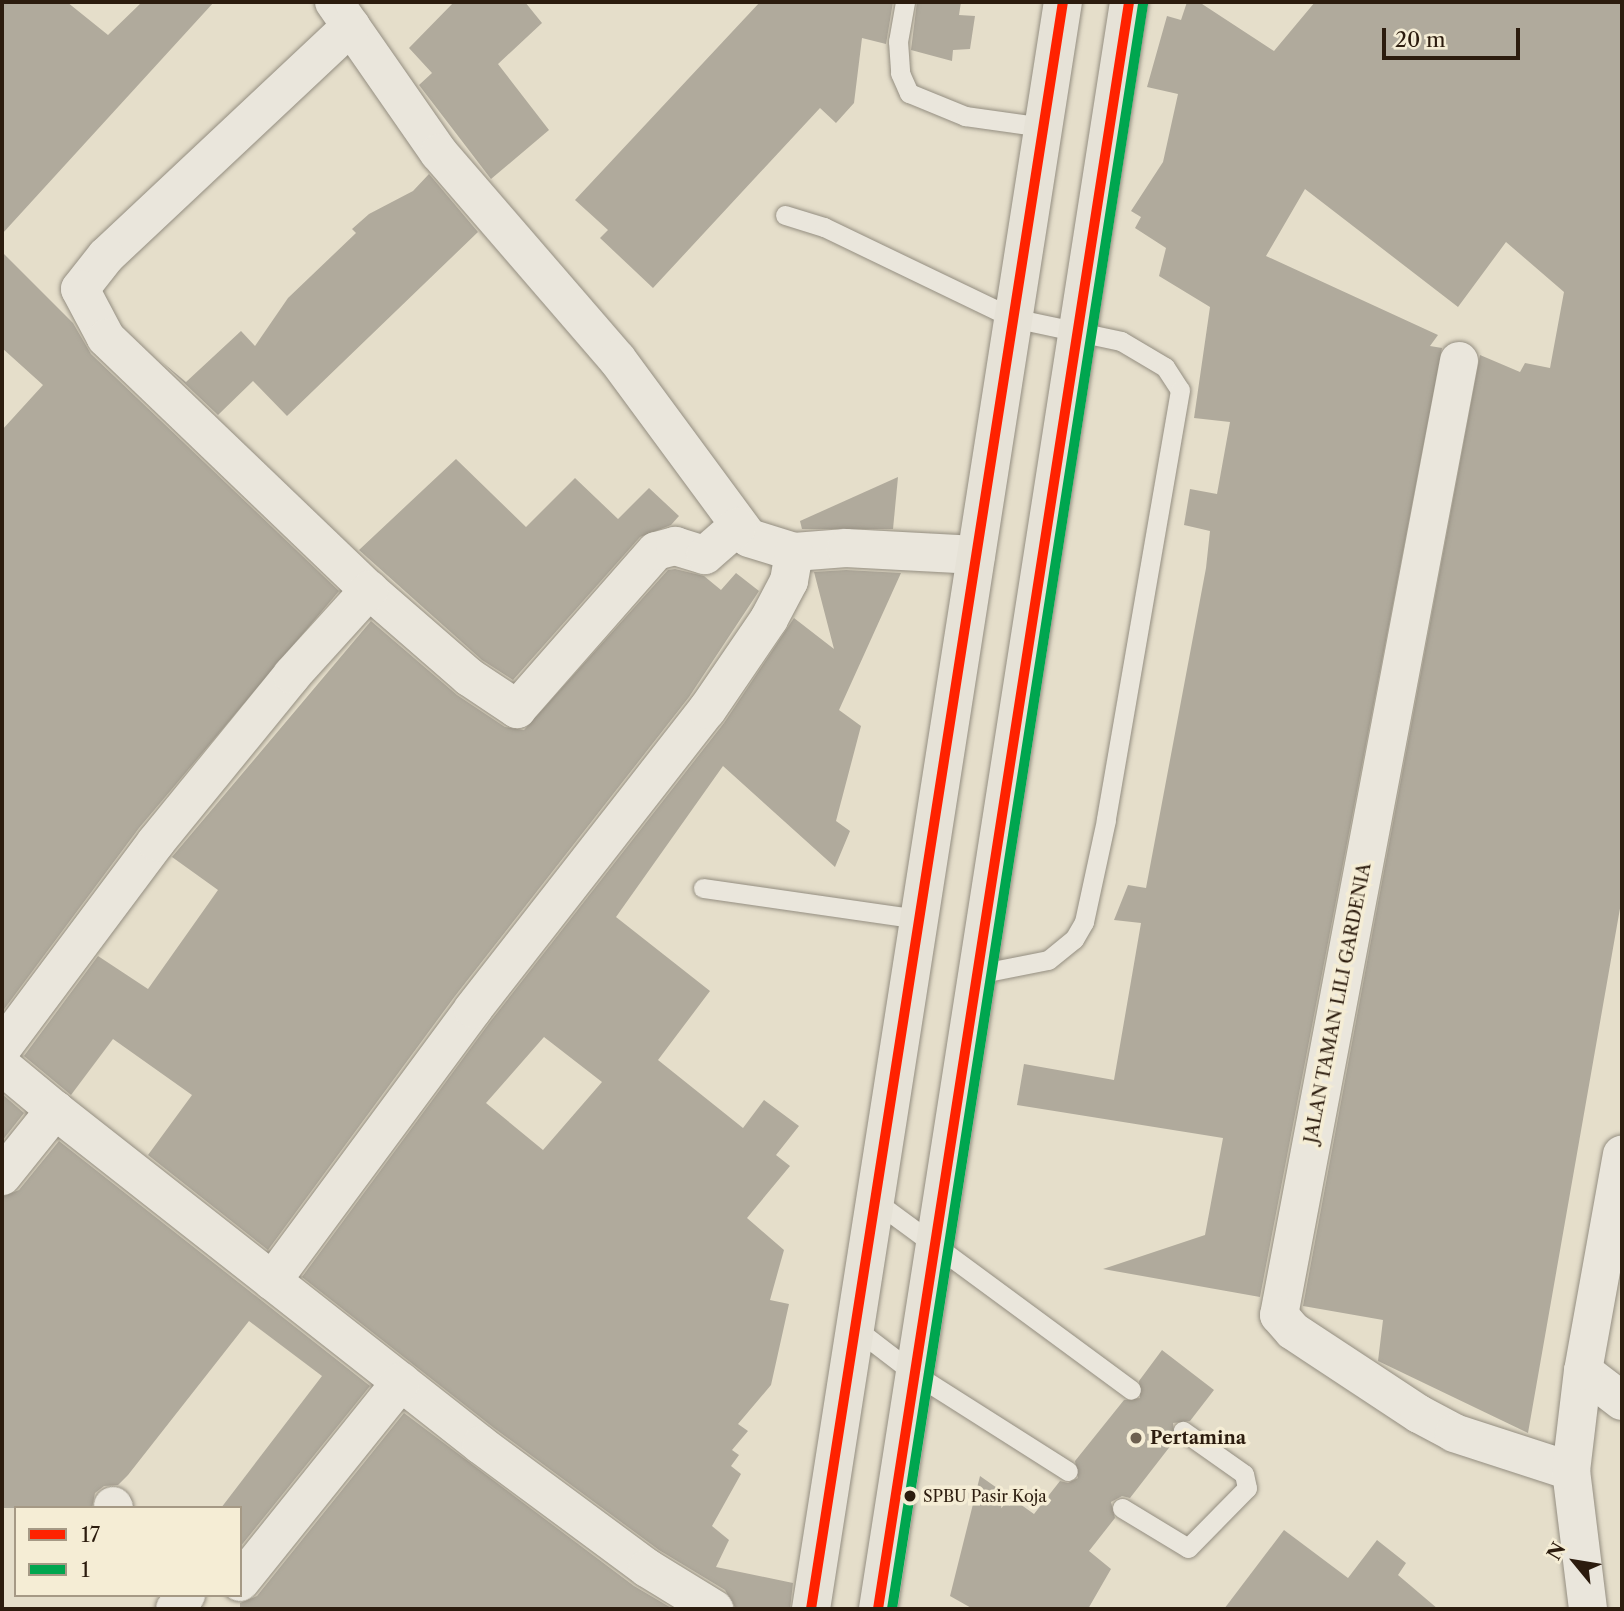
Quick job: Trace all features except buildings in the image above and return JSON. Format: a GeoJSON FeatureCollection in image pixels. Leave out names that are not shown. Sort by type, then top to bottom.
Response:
{"type":"FeatureCollection","features":[{"type":"Feature","properties":{"kind":"main road"},"geometry":{"type":"LineString","coordinates":[[811,1609],[1063,2]]}},
{"type":"Feature","properties":{"kind":"main road"},"geometry":{"type":"LineString","coordinates":[[878,1609],[1129,2]]}},
{"type":"Feature","properties":{"kind":"street"},"geometry":{"type":"LineString","coordinates":[[737,527],[705,555],[675,546],[656,551],[517,709],[469,677],[369,590],[106,338],[80,289],[106,256],[342,14],[439,153],[617,359],[737,527],[762,546],[794,552],[846,548],[976,555]]}},
{"type":"Feature","properties":{"kind":"street","name":"JALAN TAMAN LILI GARDENIA"},"geometry":{"type":"LineString","coordinates":[[1459,361],[1279,1315],[1293,1331],[1431,1421],[1454,1433],[1571,1471]]}},
{"type":"Feature","properties":{"kind":"street"},"geometry":{"type":"LineString","coordinates":[[272,1281],[473,1009],[707,710],[769,619],[789,581],[794,552]]}},
{"type":"Feature","properties":{"kind":"street"},"geometry":{"type":"LineString","coordinates":[[2,1048],[156,842],[292,675],[369,590]]}},
{"type":"Feature","properties":{"kind":"street"},"geometry":{"type":"LineString","coordinates":[[2,1066],[401,1382],[648,1568],[714,1609]]}},
{"type":"Feature","properties":{"kind":"street"},"geometry":{"type":"LineString","coordinates":[[2,1176],[55,1110]]}},
{"type":"Feature","properties":{"kind":"street"},"geometry":{"type":"LineString","coordinates":[[1588,1609],[1571,1471],[1583,1371],[1622,1154]]}},
{"type":"Feature","properties":{"kind":"street"},"geometry":{"type":"LineString","coordinates":[[1583,1371],[1622,1401]]}},
{"type":"Feature","properties":{"kind":"street"},"geometry":{"type":"LineString","coordinates":[[242,1581],[401,1382]]}},
{"type":"Feature","properties":{"kind":"lane"},"geometry":{"type":"LineString","coordinates":[[905,2],[898,41],[900,73],[909,93],[965,116],[1043,127]]}},
{"type":"Feature","properties":{"kind":"lane"},"geometry":{"type":"LineString","coordinates":[[785,215],[824,227],[1013,318],[1121,341],[1177,379],[1180,390],[1174,442],[1084,922],[1074,939],[1048,960],[977,974]]}},
{"type":"Feature","properties":{"kind":"lane"},"geometry":{"type":"LineString","coordinates":[[704,888],[919,919]]}},
{"type":"Feature","properties":{"kind":"lane"},"geometry":{"type":"LineString","coordinates":[[875,1201],[936,1243],[1131,1390]]}},
{"type":"Feature","properties":{"kind":"lane"},"geometry":{"type":"LineString","coordinates":[[855,1328],[915,1374],[1068,1471]]}},
{"type":"Feature","properties":{"kind":"lane"},"geometry":{"type":"LineString","coordinates":[[1122,1508],[1188,1548],[1247,1489],[1244,1474],[1183,1431]]}},
{"type":"Feature","properties":{"kind":"transit line","name":"17"},"geometry":{"type":"LineString","coordinates":[[811,1609],[1063,2]]}},
{"type":"Feature","properties":{"kind":"transit line","name":"17"},"geometry":{"type":"LineString","coordinates":[[878,1609],[1129,2]]}},
{"type":"Feature","properties":{"kind":"transit line","name":"1"},"geometry":{"type":"LineString","coordinates":[[892,1609],[1143,4]]}},
{"type":"Feature","properties":{"kind":"place","name":"Pertamina"},"geometry":{"type":"Point","coordinates":[1136,1438]}},
{"type":"Feature","properties":{"kind":"place","name":"SPBU Pasir Koja"},"geometry":{"type":"Point","coordinates":[910,1496]}}]}
